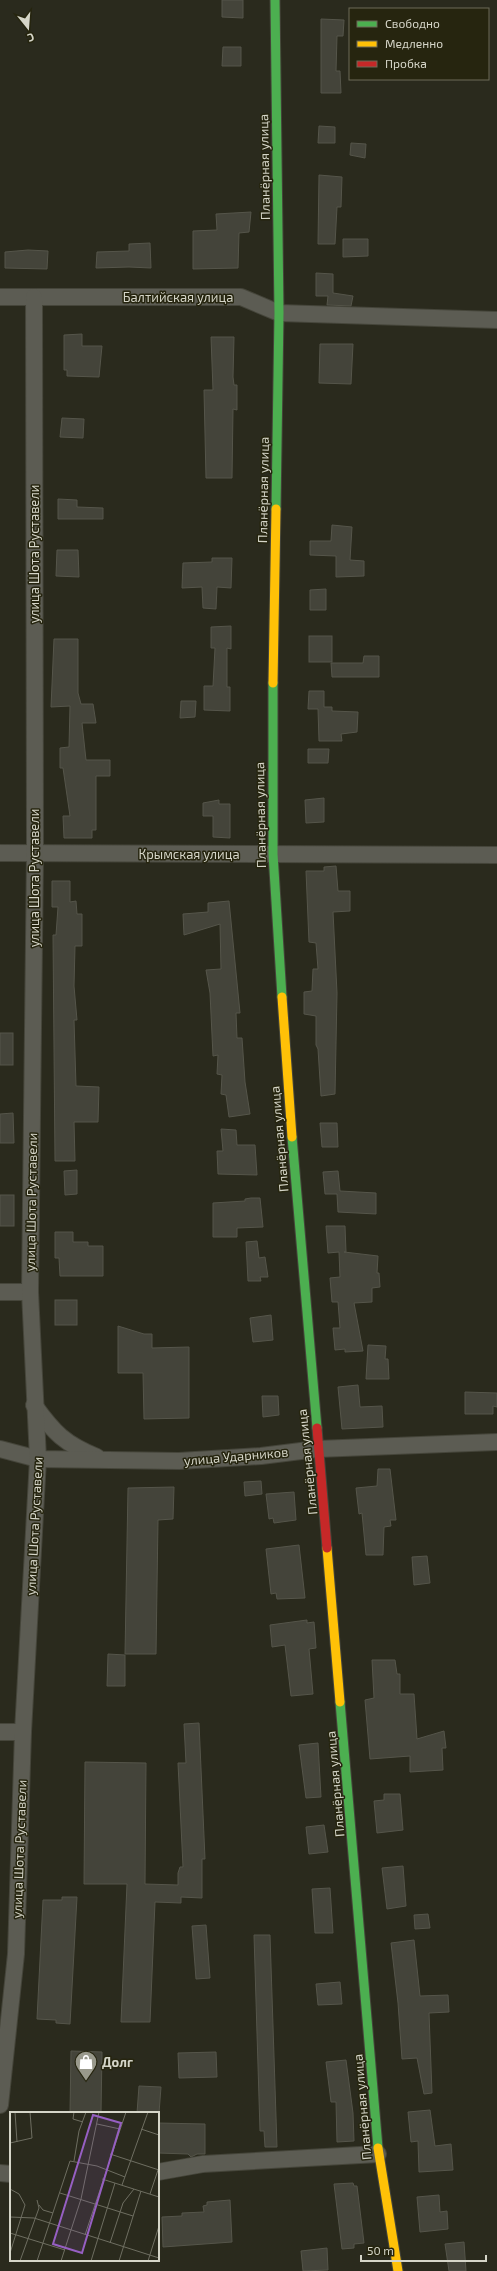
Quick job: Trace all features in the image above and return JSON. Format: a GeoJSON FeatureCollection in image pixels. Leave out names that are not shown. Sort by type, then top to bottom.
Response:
{"type":"FeatureCollection","features":[{"type":"Feature","properties":{"kind":"street","name":"Планёрная улица"},"geometry":{"type":"LineString","coordinates":[[275,0],[279,313],[272,715],[273,854],[288,1084],[317,1449],[326,1514],[378,2154],[398,2271]]}},
{"type":"Feature","properties":{"kind":"street","name":"Балтийская улица"},"geometry":{"type":"LineString","coordinates":[[0,297],[241,297],[279,313],[497,320]]}},
{"type":"Feature","properties":{"kind":"street","name":"улица Шота Руставели"},"geometry":{"type":"LineString","coordinates":[[0,2105],[16,1954],[23,1732],[38,1460],[34,1405],[30,1292],[35,853],[34,298]]}},
{"type":"Feature","properties":{"kind":"street","name":"Крымская улица"},"geometry":{"type":"LineString","coordinates":[[0,853],[497,855]]}},
{"type":"Feature","properties":{"kind":"street"},"geometry":{"type":"LineString","coordinates":[[0,1292],[30,1292]]}},
{"type":"Feature","properties":{"kind":"street"},"geometry":{"type":"LineString","coordinates":[[34,1405],[53,1431],[59,1436],[76,1448],[106,1460]]}},
{"type":"Feature","properties":{"kind":"street","name":"улица Ударников"},"geometry":{"type":"LineString","coordinates":[[0,1450],[38,1460],[179,1461],[260,1456],[317,1449],[497,1442]]}},
{"type":"Feature","properties":{"kind":"street"},"geometry":{"type":"LineString","coordinates":[[0,1732],[23,1732]]}},
{"type":"Feature","properties":{"kind":"street"},"geometry":{"type":"LineString","coordinates":[[159,2172],[202,2164],[378,2154]]}},
{"type":"Feature","properties":{"kind":"street"},"geometry":{"type":"LineString","coordinates":[[0,2173],[10,2174]]}},
{"type":"Feature","properties":{"kind":"building"},"geometry":{"type":"Polygon","coordinates":[[[222,0],[243,0],[243,18],[222,17],[222,0]]]}},
{"type":"Feature","properties":{"kind":"building"},"geometry":{"type":"Polygon","coordinates":[[[321,19],[344,20],[343,36],[337,36],[336,71],[340,71],[341,93],[321,93],[321,19]]]}},
{"type":"Feature","properties":{"kind":"building"},"geometry":{"type":"Polygon","coordinates":[[[223,47],[241,47],[241,66],[222,66],[223,47]]]}},
{"type":"Feature","properties":{"kind":"building"},"geometry":{"type":"Polygon","coordinates":[[[319,126],[335,127],[335,143],[318,143],[319,126]]]}},
{"type":"Feature","properties":{"kind":"building"},"geometry":{"type":"Polygon","coordinates":[[[351,143],[366,144],[365,158],[350,155],[351,143]]]}},
{"type":"Feature","properties":{"kind":"building"},"geometry":{"type":"Polygon","coordinates":[[[319,175],[342,177],[341,207],[337,207],[335,244],[318,244],[319,175]]]}},
{"type":"Feature","properties":{"kind":"building"},"geometry":{"type":"Polygon","coordinates":[[[251,212],[249,232],[239,233],[238,268],[193,269],[193,231],[217,230],[216,214],[251,212]]]}},
{"type":"Feature","properties":{"kind":"building"},"geometry":{"type":"Polygon","coordinates":[[[343,239],[368,239],[368,256],[343,257],[343,239]]]}},
{"type":"Feature","properties":{"kind":"building"},"geometry":{"type":"Polygon","coordinates":[[[150,243],[151,268],[96,268],[97,252],[129,251],[129,244],[150,243]]]}},
{"type":"Feature","properties":{"kind":"building"},"geometry":{"type":"Polygon","coordinates":[[[28,250],[48,251],[47,269],[5,268],[5,252],[28,250]]]}},
{"type":"Feature","properties":{"kind":"building"},"geometry":{"type":"Polygon","coordinates":[[[316,273],[333,274],[333,293],[353,296],[351,306],[327,305],[328,296],[316,296],[316,273]]]}},
{"type":"Feature","properties":{"kind":"building"},"geometry":{"type":"Polygon","coordinates":[[[82,334],[82,346],[102,346],[99,377],[67,376],[67,370],[64,370],[64,335],[82,334]]]}},
{"type":"Feature","properties":{"kind":"building"},"geometry":{"type":"Polygon","coordinates":[[[211,337],[234,337],[233,377],[234,385],[237,385],[237,410],[233,409],[232,478],[206,478],[204,390],[213,390],[211,337]]]}},
{"type":"Feature","properties":{"kind":"building"},"geometry":{"type":"Polygon","coordinates":[[[320,344],[353,344],[351,384],[319,383],[320,344]]]}},
{"type":"Feature","properties":{"kind":"building"},"geometry":{"type":"Polygon","coordinates":[[[62,418],[84,419],[83,438],[60,437],[62,418]]]}},
{"type":"Feature","properties":{"kind":"building"},"geometry":{"type":"Polygon","coordinates":[[[58,499],[77,500],[77,507],[103,508],[103,519],[58,519],[58,499]]]}},
{"type":"Feature","properties":{"kind":"building"},"geometry":{"type":"Polygon","coordinates":[[[332,525],[352,527],[350,560],[364,561],[364,576],[336,577],[336,556],[310,555],[310,541],[331,541],[332,525]]]}},
{"type":"Feature","properties":{"kind":"building"},"geometry":{"type":"Polygon","coordinates":[[[57,550],[78,550],[79,577],[56,576],[57,550]]]}},
{"type":"Feature","properties":{"kind":"building"},"geometry":{"type":"Polygon","coordinates":[[[212,558],[232,558],[231,588],[217,587],[216,609],[203,608],[202,587],[182,588],[183,563],[212,562],[212,558]]]}},
{"type":"Feature","properties":{"kind":"building"},"geometry":{"type":"Polygon","coordinates":[[[326,589],[326,610],[310,610],[310,590],[326,589]]]}},
{"type":"Feature","properties":{"kind":"building"},"geometry":{"type":"Polygon","coordinates":[[[231,626],[231,649],[227,648],[227,687],[230,687],[230,711],[204,710],[204,686],[213,686],[215,648],[211,648],[211,627],[231,626]]]}},
{"type":"Feature","properties":{"kind":"building"},"geometry":{"type":"Polygon","coordinates":[[[309,636],[332,636],[332,662],[309,662],[309,636]]]}},
{"type":"Feature","properties":{"kind":"building"},"geometry":{"type":"Polygon","coordinates":[[[54,639],[78,639],[78,693],[81,704],[93,704],[96,723],[82,723],[86,760],[110,760],[110,776],[96,776],[96,830],[92,830],[92,838],[64,838],[63,816],[70,816],[63,768],[60,768],[60,748],[69,747],[70,706],[51,707],[54,639]]]}},
{"type":"Feature","properties":{"kind":"building"},"geometry":{"type":"Polygon","coordinates":[[[364,656],[379,656],[379,677],[332,677],[331,663],[363,663],[364,656]]]}},
{"type":"Feature","properties":{"kind":"building"},"geometry":{"type":"Polygon","coordinates":[[[309,691],[324,691],[324,707],[332,707],[332,711],[358,712],[357,732],[341,734],[342,741],[319,741],[318,709],[308,709],[309,691]]]}},
{"type":"Feature","properties":{"kind":"building"},"geometry":{"type":"Polygon","coordinates":[[[181,701],[196,701],[195,717],[180,718],[181,701]]]}},
{"type":"Feature","properties":{"kind":"building"},"geometry":{"type":"Polygon","coordinates":[[[308,749],[329,749],[328,763],[308,763],[308,749]]]}},
{"type":"Feature","properties":{"kind":"building"},"geometry":{"type":"Polygon","coordinates":[[[324,798],[324,822],[306,823],[305,800],[324,798]]]}},
{"type":"Feature","properties":{"kind":"building"},"geometry":{"type":"Polygon","coordinates":[[[219,800],[219,804],[230,804],[230,838],[213,837],[213,816],[203,816],[203,803],[219,800]]]}},
{"type":"Feature","properties":{"kind":"building"},"geometry":{"type":"Polygon","coordinates":[[[336,866],[338,891],[350,891],[350,911],[333,912],[337,993],[335,1094],[321,1096],[318,1049],[316,1045],[316,1016],[304,1014],[304,992],[312,991],[313,969],[318,969],[316,943],[309,942],[306,871],[324,871],[324,867],[336,866]]]}},
{"type":"Feature","properties":{"kind":"building"},"geometry":{"type":"Polygon","coordinates":[[[52,881],[70,881],[70,902],[76,901],[77,914],[82,914],[82,946],[75,946],[74,986],[77,1020],[74,1020],[76,1086],[99,1087],[98,1122],[74,1122],[75,1161],[55,1161],[53,935],[56,935],[58,907],[52,907],[52,881]]]}},
{"type":"Feature","properties":{"kind":"building"},"geometry":{"type":"Polygon","coordinates":[[[229,901],[240,1013],[236,1013],[237,1038],[242,1038],[245,1082],[250,1114],[229,1117],[226,1095],[221,1094],[222,1075],[217,1074],[218,1055],[213,1056],[210,993],[206,970],[221,969],[220,924],[184,935],[183,914],[208,912],[208,903],[229,901]]]}},
{"type":"Feature","properties":{"kind":"building"},"geometry":{"type":"Polygon","coordinates":[[[0,1033],[13,1033],[13,1065],[0,1065],[0,1033]]]}},
{"type":"Feature","properties":{"kind":"building"},"geometry":{"type":"Polygon","coordinates":[[[13,1113],[14,1143],[0,1143],[0,1114],[13,1113]]]}},
{"type":"Feature","properties":{"kind":"building"},"geometry":{"type":"Polygon","coordinates":[[[320,1123],[337,1123],[338,1147],[322,1147],[320,1123]]]}},
{"type":"Feature","properties":{"kind":"building"},"geometry":{"type":"Polygon","coordinates":[[[221,1129],[236,1130],[237,1145],[255,1145],[257,1175],[218,1174],[217,1151],[223,1151],[221,1129]]]}},
{"type":"Feature","properties":{"kind":"building"},"geometry":{"type":"Polygon","coordinates":[[[77,1170],[77,1194],[65,1195],[64,1171],[77,1170]]]}},
{"type":"Feature","properties":{"kind":"building"},"geometry":{"type":"Polygon","coordinates":[[[338,1171],[340,1191],[376,1193],[376,1214],[338,1212],[337,1194],[325,1194],[323,1172],[338,1171]]]}},
{"type":"Feature","properties":{"kind":"building"},"geometry":{"type":"Polygon","coordinates":[[[0,1195],[14,1195],[14,1226],[0,1226],[0,1195]]]}},
{"type":"Feature","properties":{"kind":"building"},"geometry":{"type":"Polygon","coordinates":[[[260,1198],[263,1227],[237,1228],[237,1237],[213,1237],[213,1203],[245,1201],[245,1199],[260,1198]]]}},
{"type":"Feature","properties":{"kind":"building"},"geometry":{"type":"Polygon","coordinates":[[[326,1226],[345,1226],[346,1252],[344,1252],[378,1256],[377,1273],[379,1273],[380,1287],[372,1288],[372,1302],[354,1303],[363,1351],[345,1352],[345,1349],[335,1350],[333,1328],[340,1328],[338,1302],[332,1302],[330,1278],[340,1277],[339,1252],[328,1253],[326,1226]]]}},
{"type":"Feature","properties":{"kind":"building"},"geometry":{"type":"Polygon","coordinates":[[[55,1232],[73,1232],[73,1242],[88,1242],[88,1246],[103,1246],[103,1276],[60,1276],[59,1258],[55,1258],[55,1232]]]}},
{"type":"Feature","properties":{"kind":"building"},"geometry":{"type":"Polygon","coordinates":[[[257,1241],[259,1258],[265,1257],[268,1277],[260,1277],[261,1281],[248,1281],[246,1242],[257,1241]]]}},
{"type":"Feature","properties":{"kind":"building"},"geometry":{"type":"Polygon","coordinates":[[[55,1300],[77,1300],[77,1325],[55,1325],[55,1300]]]}},
{"type":"Feature","properties":{"kind":"building"},"geometry":{"type":"Polygon","coordinates":[[[271,1315],[273,1340],[253,1342],[250,1318],[271,1315]]]}},
{"type":"Feature","properties":{"kind":"building"},"geometry":{"type":"Polygon","coordinates":[[[118,1326],[144,1334],[152,1334],[152,1348],[189,1347],[189,1418],[144,1419],[143,1373],[118,1373],[118,1326]]]}},
{"type":"Feature","properties":{"kind":"building"},"geometry":{"type":"Polygon","coordinates":[[[368,1345],[386,1346],[385,1359],[388,1359],[389,1379],[366,1379],[368,1345]]]}},
{"type":"Feature","properties":{"kind":"building"},"geometry":{"type":"Polygon","coordinates":[[[358,1385],[360,1407],[382,1406],[383,1427],[342,1429],[338,1387],[358,1385]]]}},
{"type":"Feature","properties":{"kind":"building"},"geometry":{"type":"Polygon","coordinates":[[[465,1392],[497,1393],[497,1407],[493,1406],[493,1414],[465,1414],[465,1392]]]}},
{"type":"Feature","properties":{"kind":"building"},"geometry":{"type":"Polygon","coordinates":[[[262,1396],[278,1396],[279,1415],[263,1417],[262,1396]]]}},
{"type":"Feature","properties":{"kind":"building"},"geometry":{"type":"Polygon","coordinates":[[[378,1469],[390,1469],[396,1520],[390,1520],[391,1526],[384,1527],[383,1555],[366,1555],[362,1513],[359,1514],[356,1488],[377,1486],[378,1469]]]}},
{"type":"Feature","properties":{"kind":"building"},"geometry":{"type":"Polygon","coordinates":[[[261,1481],[262,1494],[245,1496],[244,1482],[261,1481]]]}},
{"type":"Feature","properties":{"kind":"building"},"geometry":{"type":"Polygon","coordinates":[[[174,1487],[173,1519],[158,1520],[156,1654],[125,1654],[128,1488],[174,1487]]]}},
{"type":"Feature","properties":{"kind":"building"},"geometry":{"type":"Polygon","coordinates":[[[294,1492],[296,1520],[274,1523],[273,1518],[269,1519],[266,1494],[294,1492]]]}},
{"type":"Feature","properties":{"kind":"building"},"geometry":{"type":"Polygon","coordinates":[[[299,1545],[305,1598],[277,1599],[276,1593],[271,1594],[266,1549],[299,1545]]]}},
{"type":"Feature","properties":{"kind":"building"},"geometry":{"type":"Polygon","coordinates":[[[427,1556],[430,1583],[414,1585],[412,1557],[427,1556]]]}},
{"type":"Feature","properties":{"kind":"building"},"geometry":{"type":"Polygon","coordinates":[[[307,1620],[307,1623],[314,1622],[315,1634],[316,1648],[309,1649],[313,1694],[291,1696],[285,1645],[272,1647],[270,1625],[307,1620]]]}},
{"type":"Feature","properties":{"kind":"building"},"geometry":{"type":"Polygon","coordinates":[[[108,1654],[125,1655],[125,1686],[107,1686],[108,1654]]]}},
{"type":"Feature","properties":{"kind":"building"},"geometry":{"type":"Polygon","coordinates":[[[372,1660],[395,1660],[397,1674],[400,1674],[400,1694],[414,1694],[417,1739],[444,1731],[446,1748],[442,1748],[443,1770],[410,1772],[410,1756],[370,1759],[365,1700],[374,1698],[372,1660]]]}},
{"type":"Feature","properties":{"kind":"building"},"geometry":{"type":"Polygon","coordinates":[[[199,1723],[205,1859],[202,1859],[202,1898],[181,1897],[181,1903],[155,1902],[150,2022],[121,2022],[127,1884],[84,1884],[85,1762],[146,1763],[145,1884],[178,1885],[178,1873],[180,1867],[183,1867],[178,1763],[186,1763],[184,1724],[199,1723]]]}},
{"type":"Feature","properties":{"kind":"building"},"geometry":{"type":"Polygon","coordinates":[[[318,1743],[321,1797],[306,1798],[299,1745],[318,1743]]]}},
{"type":"Feature","properties":{"kind":"building"},"geometry":{"type":"Polygon","coordinates":[[[384,1794],[400,1794],[403,1830],[377,1833],[374,1801],[384,1800],[384,1794]]]}},
{"type":"Feature","properties":{"kind":"building"},"geometry":{"type":"Polygon","coordinates":[[[324,1825],[328,1852],[309,1854],[306,1827],[324,1825]]]}},
{"type":"Feature","properties":{"kind":"building"},"geometry":{"type":"Polygon","coordinates":[[[403,1866],[406,1906],[387,1909],[382,1868],[403,1866]]]}},
{"type":"Feature","properties":{"kind":"building"},"geometry":{"type":"Polygon","coordinates":[[[330,1888],[333,1933],[315,1933],[312,1889],[330,1888]]]}},
{"type":"Feature","properties":{"kind":"building"},"geometry":{"type":"Polygon","coordinates":[[[62,1897],[77,1897],[70,2024],[56,2023],[56,2020],[37,2019],[43,1900],[62,1900],[62,1897]]]}},
{"type":"Feature","properties":{"kind":"building"},"geometry":{"type":"Polygon","coordinates":[[[428,1914],[430,1928],[415,1929],[414,1915],[428,1914]]]}},
{"type":"Feature","properties":{"kind":"building"},"geometry":{"type":"Polygon","coordinates":[[[206,1925],[210,1978],[196,1979],[192,1926],[206,1925]]]}},
{"type":"Feature","properties":{"kind":"building"},"geometry":{"type":"Polygon","coordinates":[[[254,1935],[270,1935],[277,2147],[265,2147],[264,2131],[260,2131],[254,1935]]]}},
{"type":"Feature","properties":{"kind":"building"},"geometry":{"type":"Polygon","coordinates":[[[414,1940],[420,1996],[448,1995],[449,2012],[429,2013],[432,2093],[424,2094],[417,2058],[402,2059],[398,2003],[391,1943],[414,1940]]]}},
{"type":"Feature","properties":{"kind":"building"},"geometry":{"type":"Polygon","coordinates":[[[340,1982],[342,2004],[318,2005],[316,1984],[340,1982]]]}},
{"type":"Feature","properties":{"kind":"building","name":"Долг"},"geometry":{"type":"Polygon","coordinates":[[[71,2051],[102,2052],[101,2112],[70,2112],[71,2051]]]}},
{"type":"Feature","properties":{"kind":"building"},"geometry":{"type":"Polygon","coordinates":[[[216,2052],[217,2077],[179,2078],[178,2053],[216,2052]]]}},
{"type":"Feature","properties":{"kind":"building"},"geometry":{"type":"Polygon","coordinates":[[[346,2060],[353,2113],[354,2141],[337,2142],[336,2102],[331,2102],[326,2062],[346,2060]]]}},
{"type":"Feature","properties":{"kind":"building"},"geometry":{"type":"Polygon","coordinates":[[[139,2086],[161,2087],[159,2113],[137,2112],[139,2086]]]}},
{"type":"Feature","properties":{"kind":"building"},"geometry":{"type":"Polygon","coordinates":[[[430,2110],[435,2146],[451,2144],[453,2170],[419,2172],[418,2141],[411,2142],[408,2112],[430,2110]]]}},
{"type":"Feature","properties":{"kind":"building"},"geometry":{"type":"Polygon","coordinates":[[[159,2123],[205,2124],[205,2154],[197,2154],[191,2157],[188,2154],[159,2153],[159,2123]]]}},
{"type":"Feature","properties":{"kind":"building"},"geometry":{"type":"Polygon","coordinates":[[[353,2183],[354,2186],[357,2186],[364,2243],[354,2244],[354,2248],[342,2249],[334,2184],[353,2183]]]}},
{"type":"Feature","properties":{"kind":"building"},"geometry":{"type":"Polygon","coordinates":[[[439,2195],[440,2212],[447,2211],[448,2229],[420,2232],[417,2197],[439,2195]]]}},
{"type":"Feature","properties":{"kind":"building"},"geometry":{"type":"Polygon","coordinates":[[[230,2200],[232,2242],[163,2247],[162,2217],[182,2216],[182,2213],[204,2212],[203,2206],[207,2205],[207,2202],[230,2200]]]}},
{"type":"Feature","properties":{"kind":"building"},"geometry":{"type":"Polygon","coordinates":[[[464,2242],[466,2271],[449,2271],[445,2244],[464,2242]]]}},
{"type":"Feature","properties":{"kind":"building"},"geometry":{"type":"Polygon","coordinates":[[[327,2248],[328,2270],[303,2271],[301,2251],[327,2248]]]}},
{"type":"Feature","properties":{"kind":"traffic: fast"},"geometry":{"type":"LineString","coordinates":[[275,0],[279,313],[276,509]]}},
{"type":"Feature","properties":{"kind":"traffic: fast"},"geometry":{"type":"LineString","coordinates":[[273,683],[273,854],[282,997]]}},
{"type":"Feature","properties":{"kind":"traffic: fast"},"geometry":{"type":"LineString","coordinates":[[292,1137],[317,1428]]}},
{"type":"Feature","properties":{"kind":"traffic: fast"},"geometry":{"type":"LineString","coordinates":[[340,1702],[378,2148]]}},
{"type":"Feature","properties":{"kind":"traffic: slow"},"geometry":{"type":"LineString","coordinates":[[273,683],[276,509]]}},
{"type":"Feature","properties":{"kind":"traffic: slow"},"geometry":{"type":"LineString","coordinates":[[282,997],[292,1137]]}},
{"type":"Feature","properties":{"kind":"traffic: slow"},"geometry":{"type":"LineString","coordinates":[[327,1548],[340,1702]]}},
{"type":"Feature","properties":{"kind":"traffic: slow"},"geometry":{"type":"LineString","coordinates":[[378,2148],[398,2271]]}},
{"type":"Feature","properties":{"kind":"traffic: jam"},"geometry":{"type":"LineString","coordinates":[[317,1428],[327,1548]]}},
{"type":"Feature","properties":{"kind":"place","name":"Долг"},"geometry":{"type":"Point","coordinates":[86,2082]}}]}
